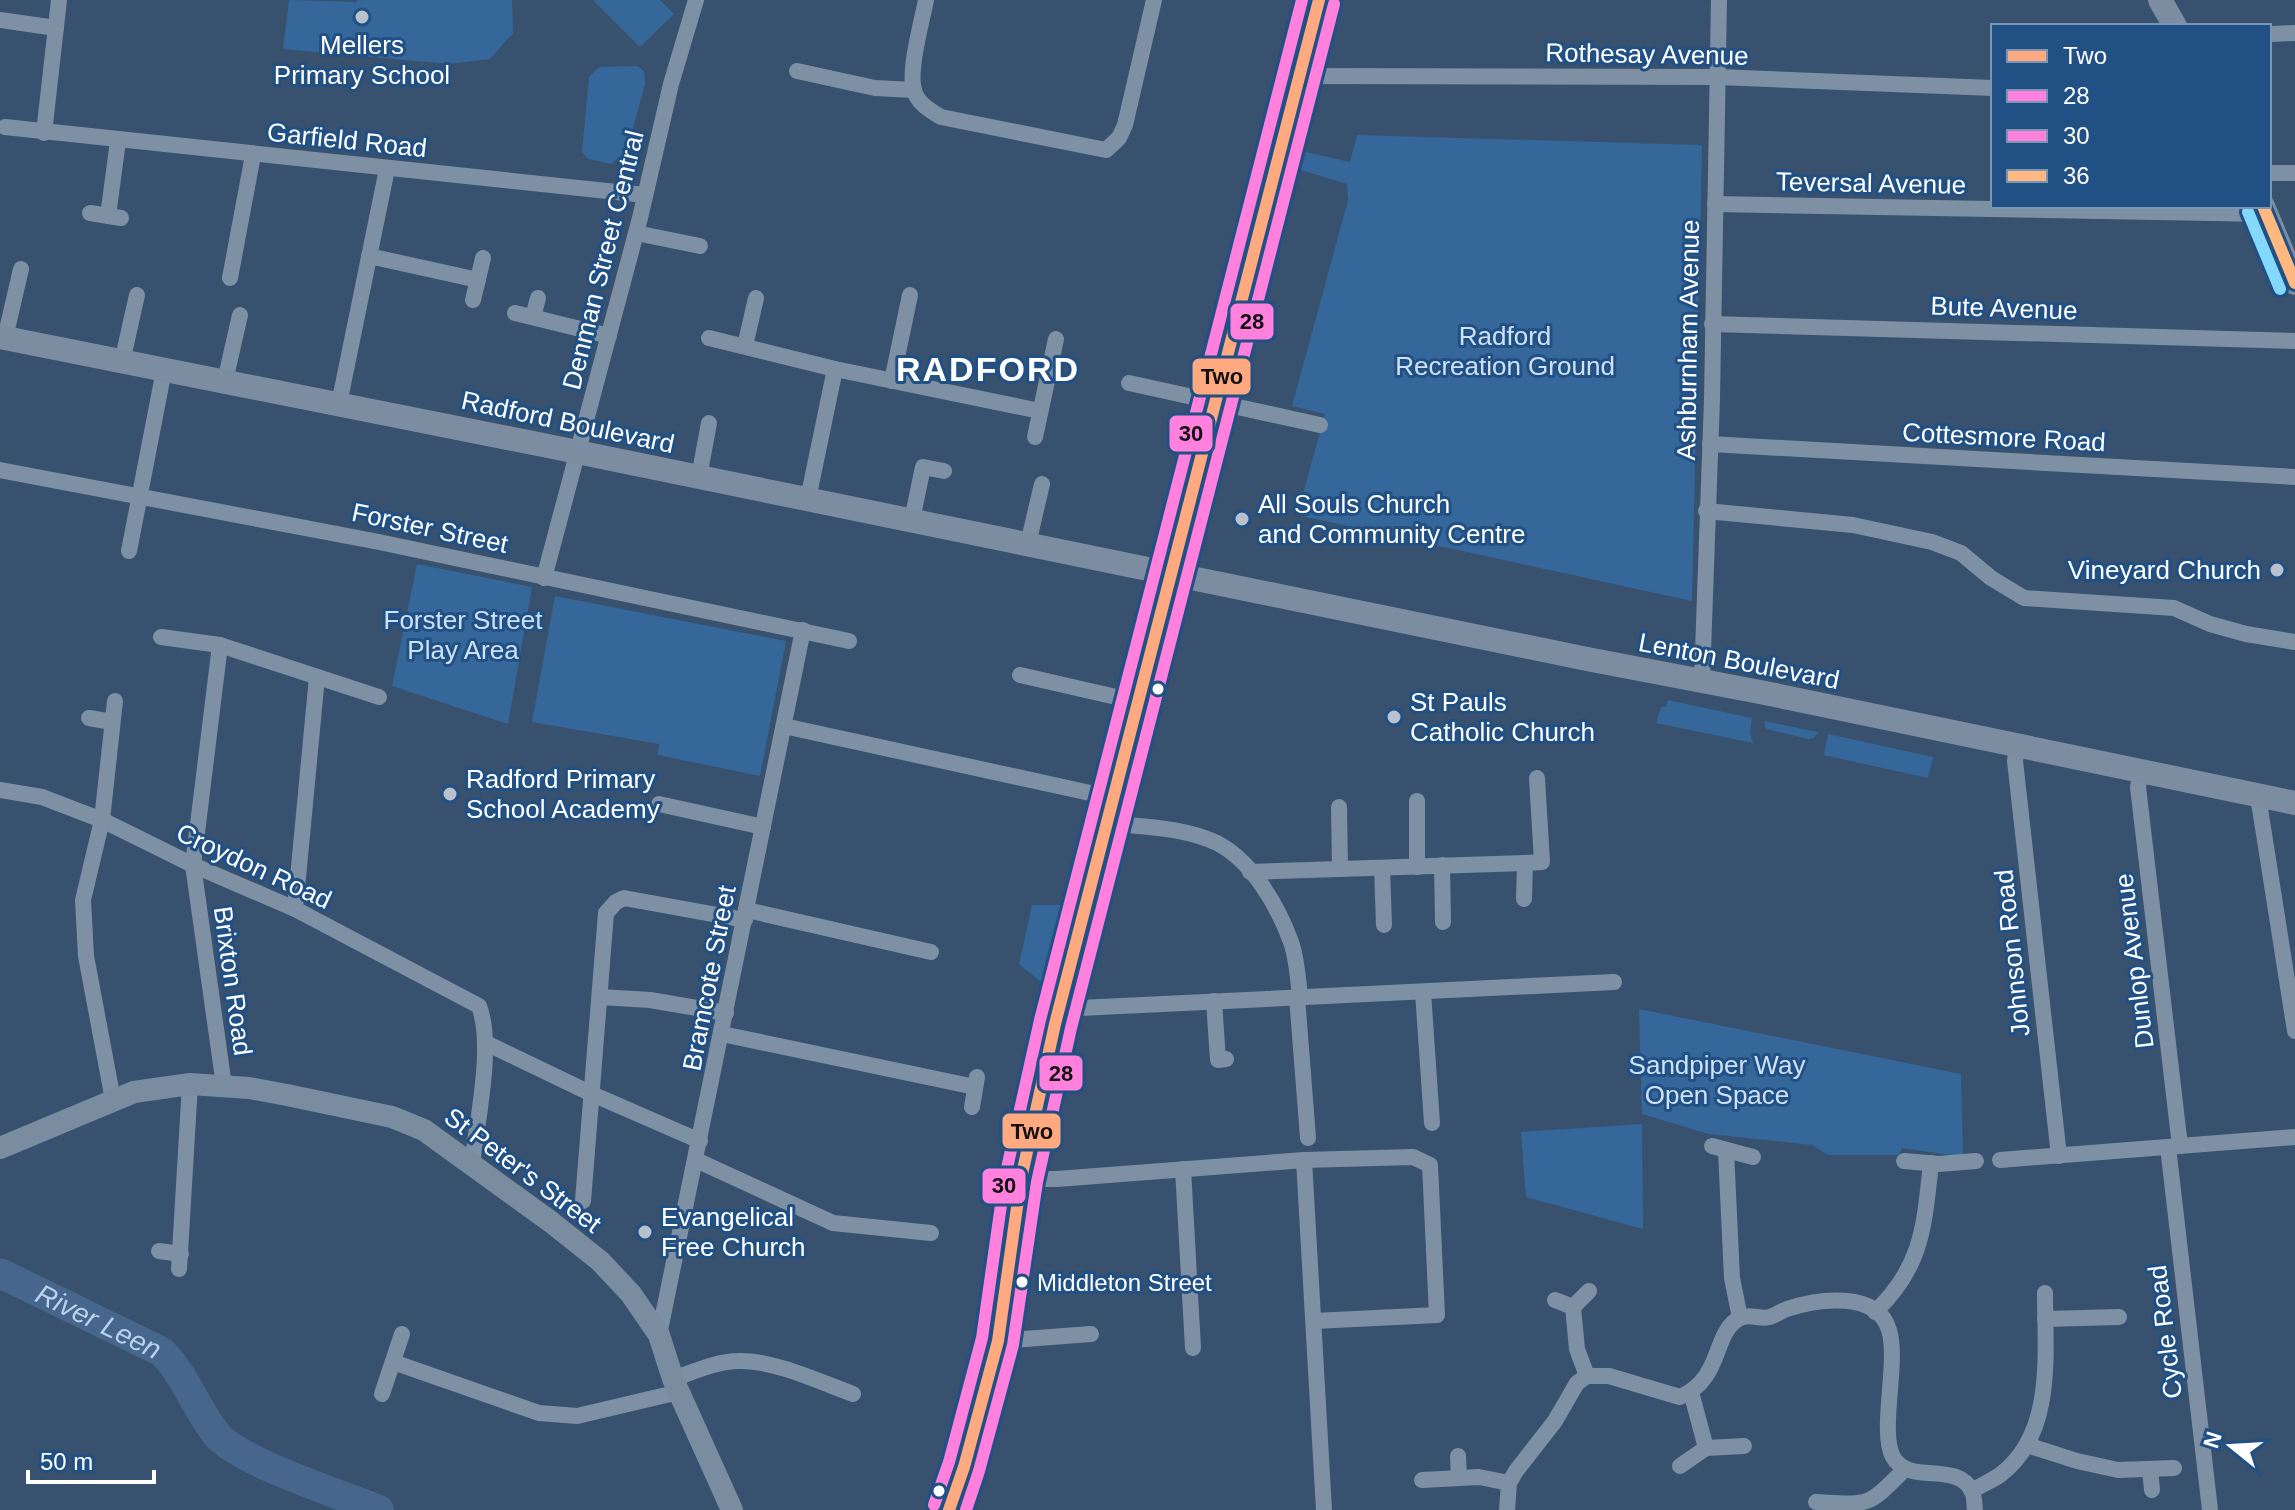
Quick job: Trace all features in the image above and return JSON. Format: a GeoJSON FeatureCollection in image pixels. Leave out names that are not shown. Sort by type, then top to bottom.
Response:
{"type":"FeatureCollection","features":[{"type":"Feature","properties":{"kind":"main road"},"geometry":{"type":"LineString","coordinates":[[956,1508],[998,1341],[1021,1179],[1059,1009],[1319,0]]}},
{"type":"Feature","properties":{"kind":"main road"},"geometry":{"type":"LineString","coordinates":[[2160,0],[2174,24]]}},
{"type":"Feature","properties":{"kind":"main road"},"geometry":{"type":"LineString","coordinates":[[2264,210],[2295,283]]}},
{"type":"Feature","properties":{"kind":"main road","name":"Radford Boulevard"},"geometry":{"type":"LineString","coordinates":[[3,337],[1171,573]]}},
{"type":"Feature","properties":{"kind":"main road","name":"Lenton Boulevard"},"geometry":{"type":"LineString","coordinates":[[1171,573],[2295,803]]}},
{"type":"Feature","properties":{"kind":"street"},"geometry":{"type":"LineString","coordinates":[[44,133],[59,0]]}},
{"type":"Feature","properties":{"kind":"street","name":"Denman Street Central"},"geometry":{"type":"LineString","coordinates":[[544,578],[636,233],[671,84],[696,0]]}},
{"type":"Feature","properties":{"kind":"street"},"geometry":{"type":"LineString","coordinates":[[926,0],[914,64],[914,90],[929,110],[941,117],[1106,150],[1119,138],[1125,125],[1154,0]]}},
{"type":"Feature","properties":{"kind":"street","name":"Ashburnham Avenue"},"geometry":{"type":"LineString","coordinates":[[1702,680],[1719,0]]}},
{"type":"Feature","properties":{"kind":"street"},"geometry":{"type":"LineString","coordinates":[[0,20],[56,28]]}},
{"type":"Feature","properties":{"kind":"street"},"geometry":{"type":"LineString","coordinates":[[2271,34],[2295,33]]}},
{"type":"Feature","properties":{"kind":"street"},"geometry":{"type":"LineString","coordinates":[[797,71],[875,88],[914,90]]}},
{"type":"Feature","properties":{"kind":"street","name":"Rothesay Avenue"},"geometry":{"type":"LineString","coordinates":[[1299,76],[1718,77],[1991,88]]}},
{"type":"Feature","properties":{"kind":"street","name":"Garfield Road"},"geometry":{"type":"LineString","coordinates":[[5,127],[645,195]]}},
{"type":"Feature","properties":{"kind":"street"},"geometry":{"type":"LineString","coordinates":[[90,213],[114,217],[118,141]]}},
{"type":"Feature","properties":{"kind":"street"},"geometry":{"type":"LineString","coordinates":[[230,278],[227,249],[253,155]]}},
{"type":"Feature","properties":{"kind":"street"},"geometry":{"type":"LineString","coordinates":[[339,404],[387,169]]}},
{"type":"Feature","properties":{"kind":"street"},"geometry":{"type":"LineString","coordinates":[[2271,173],[2295,173]]}},
{"type":"Feature","properties":{"kind":"street","name":"Teversal Avenue"},"geometry":{"type":"LineString","coordinates":[[1715,204],[1991,207]]}},
{"type":"Feature","properties":{"kind":"street","name":"Teversal Avenue"},"geometry":{"type":"LineString","coordinates":[[2081,208],[2264,210]]}},
{"type":"Feature","properties":{"kind":"street"},"geometry":{"type":"LineString","coordinates":[[636,233],[700,246]]}},
{"type":"Feature","properties":{"kind":"street"},"geometry":{"type":"LineString","coordinates":[[369,256],[478,280]]}},
{"type":"Feature","properties":{"kind":"street"},"geometry":{"type":"LineString","coordinates":[[473,300],[483,258]]}},
{"type":"Feature","properties":{"kind":"street"},"geometry":{"type":"LineString","coordinates":[[3,337],[21,269]]}},
{"type":"Feature","properties":{"kind":"street"},"geometry":{"type":"LineString","coordinates":[[122,362],[137,295]]}},
{"type":"Feature","properties":{"kind":"street"},"geometry":{"type":"LineString","coordinates":[[533,317],[538,298]]}},
{"type":"Feature","properties":{"kind":"street"},"geometry":{"type":"LineString","coordinates":[[745,346],[756,298]]}},
{"type":"Feature","properties":{"kind":"street"},"geometry":{"type":"LineString","coordinates":[[892,381],[903,306]]}},
{"type":"Feature","properties":{"kind":"street"},"geometry":{"type":"LineString","coordinates":[[515,313],[609,336]]}},
{"type":"Feature","properties":{"kind":"street"},"geometry":{"type":"LineString","coordinates":[[225,381],[240,315]]}},
{"type":"Feature","properties":{"kind":"street","name":"Bute Avenue"},"geometry":{"type":"LineString","coordinates":[[1712,324],[2290,341]]}},
{"type":"Feature","properties":{"kind":"street"},"geometry":{"type":"LineString","coordinates":[[709,338],[835,369],[1040,411]]}},
{"type":"Feature","properties":{"kind":"street"},"geometry":{"type":"LineString","coordinates":[[1035,437],[1056,339]]}},
{"type":"Feature","properties":{"kind":"street"},"geometry":{"type":"LineString","coordinates":[[808,499],[835,369]]}},
{"type":"Feature","properties":{"kind":"street"},"geometry":{"type":"LineString","coordinates":[[129,551],[164,370]]}},
{"type":"Feature","properties":{"kind":"street"},"geometry":{"type":"LineString","coordinates":[[1129,383],[1320,425]]}},
{"type":"Feature","properties":{"kind":"street"},"geometry":{"type":"LineString","coordinates":[[699,477],[709,423]]}},
{"type":"Feature","properties":{"kind":"street","name":"Cottesmore Road"},"geometry":{"type":"LineString","coordinates":[[1710,444],[2295,477]]}},
{"type":"Feature","properties":{"kind":"street"},"geometry":{"type":"LineString","coordinates":[[912,520],[923,467],[944,471]]}},
{"type":"Feature","properties":{"kind":"street","name":"Forster Street"},"geometry":{"type":"LineString","coordinates":[[0,470],[379,542],[849,641]]}},
{"type":"Feature","properties":{"kind":"street"},"geometry":{"type":"LineString","coordinates":[[1028,544],[1042,484]]}},
{"type":"Feature","properties":{"kind":"street"},"geometry":{"type":"LineString","coordinates":[[1706,511],[1853,525],[1932,542],[1961,553],[1991,578],[2024,598],[2174,608],[2210,624],[2295,642]]}},
{"type":"Feature","properties":{"kind":"street","name":"Bramcote Street"},"geometry":{"type":"LineString","coordinates":[[659,1335],[803,630]]}},
{"type":"Feature","properties":{"kind":"street"},"geometry":{"type":"LineString","coordinates":[[161,637],[220,645],[379,697]]}},
{"type":"Feature","properties":{"kind":"street","name":"Brixton Road"},"geometry":{"type":"LineString","coordinates":[[220,645],[193,865],[224,1086]]}},
{"type":"Feature","properties":{"kind":"street"},"geometry":{"type":"LineString","coordinates":[[1020,675],[1138,702]]}},
{"type":"Feature","properties":{"kind":"street"},"geometry":{"type":"LineString","coordinates":[[295,909],[317,677]]}},
{"type":"Feature","properties":{"kind":"street"},"geometry":{"type":"LineString","coordinates":[[1058,703],[1062,685]]}},
{"type":"Feature","properties":{"kind":"street"},"geometry":{"type":"LineString","coordinates":[[113,1100],[86,956],[83,900],[102,820],[115,701]]}},
{"type":"Feature","properties":{"kind":"street"},"geometry":{"type":"LineString","coordinates":[[89,718],[112,722]]}},
{"type":"Feature","properties":{"kind":"street"},"geometry":{"type":"LineString","coordinates":[[784,726],[1113,798]]}},
{"type":"Feature","properties":{"kind":"street","name":"Johnson Road"},"geometry":{"type":"LineString","coordinates":[[2017,746],[2015,761],[2059,1156]]}},
{"type":"Feature","properties":{"kind":"street","name":"Dunlop Avenue"},"geometry":{"type":"LineString","coordinates":[[2141,772],[2138,787],[2174,1147]]}},
{"type":"Feature","properties":{"kind":"street"},"geometry":{"type":"LineString","coordinates":[[1250,872],[1542,862],[1537,778]]}},
{"type":"Feature","properties":{"kind":"street","name":"Croydon Road"},"geometry":{"type":"LineString","coordinates":[[0,790],[42,797],[102,820],[193,865],[295,909],[479,1006],[484,1019],[486,1043]]}},
{"type":"Feature","properties":{"kind":"street"},"geometry":{"type":"LineString","coordinates":[[2258,796],[2295,1031]]}},
{"type":"Feature","properties":{"kind":"street"},"geometry":{"type":"LineString","coordinates":[[1417,801],[1417,867]]}},
{"type":"Feature","properties":{"kind":"street"},"geometry":{"type":"LineString","coordinates":[[659,804],[763,827]]}},
{"type":"Feature","properties":{"kind":"street"},"geometry":{"type":"LineString","coordinates":[[1339,807],[1340,869]]}},
{"type":"Feature","properties":{"kind":"street"},"geometry":{"type":"LineString","coordinates":[[1107,823],[1174,830],[1218,844],[1235,855],[1275,907],[1292,944],[1299,997],[1308,1138]]}},
{"type":"Feature","properties":{"kind":"street"},"geometry":{"type":"LineString","coordinates":[[1524,899],[1525,863]]}},
{"type":"Feature","properties":{"kind":"street"},"geometry":{"type":"LineString","coordinates":[[1442,865],[1443,922]]}},
{"type":"Feature","properties":{"kind":"street"},"geometry":{"type":"LineString","coordinates":[[1382,868],[1384,925]]}},
{"type":"Feature","properties":{"kind":"street"},"geometry":{"type":"LineString","coordinates":[[583,1201],[606,913],[616,902],[624,898],[746,915],[931,952]]}},
{"type":"Feature","properties":{"kind":"street"},"geometry":{"type":"LineString","coordinates":[[1059,1009],[1614,982]]}},
{"type":"Feature","properties":{"kind":"street"},"geometry":{"type":"LineString","coordinates":[[1423,992],[1432,1123]]}},
{"type":"Feature","properties":{"kind":"street"},"geometry":{"type":"LineString","coordinates":[[600,997],[650,1000],[726,1013]]}},
{"type":"Feature","properties":{"kind":"street"},"geometry":{"type":"LineString","coordinates":[[1214,1001],[1222,1060]]}},
{"type":"Feature","properties":{"kind":"street"},"geometry":{"type":"LineString","coordinates":[[722,1034],[976,1082],[972,1107]]}},
{"type":"Feature","properties":{"kind":"street"},"geometry":{"type":"LineString","coordinates":[[472,1164],[486,1043],[700,1141]]}},
{"type":"Feature","properties":{"kind":"street"},"geometry":{"type":"LineString","coordinates":[[159,1251],[180,1261],[190,1084]]}},
{"type":"Feature","properties":{"kind":"street","name":"St Peter's Street"},"geometry":{"type":"LineString","coordinates":[[0,1148],[134,1092],[190,1084],[299,1097],[392,1117],[424,1130],[551,1222],[600,1261],[631,1294],[659,1335],[676,1385],[732,1510]]}},
{"type":"Feature","properties":{"kind":"street"},"geometry":{"type":"LineString","coordinates":[[2000,1160],[2295,1137]]}},
{"type":"Feature","properties":{"kind":"street","name":"Cycle Road"},"geometry":{"type":"LineString","coordinates":[[2174,1147],[2210,1510]]}},
{"type":"Feature","properties":{"kind":"street"},"geometry":{"type":"LineString","coordinates":[[1740,1318],[1719,1148],[1753,1157]]}},
{"type":"Feature","properties":{"kind":"street"},"geometry":{"type":"LineString","coordinates":[[1021,1179],[1304,1160],[1413,1157],[1430,1165],[1437,1315],[1314,1321]]}},
{"type":"Feature","properties":{"kind":"street"},"geometry":{"type":"LineString","coordinates":[[696,1160],[833,1223],[931,1233]]}},
{"type":"Feature","properties":{"kind":"street"},"geometry":{"type":"LineString","coordinates":[[1304,1160],[1324,1510]]}},
{"type":"Feature","properties":{"kind":"street"},"geometry":{"type":"LineString","coordinates":[[1904,1161],[1976,1161]]}},
{"type":"Feature","properties":{"kind":"street"},"geometry":{"type":"LineString","coordinates":[[1875,1312],[1895,1292],[1913,1262],[1921,1237],[1931,1163]]}},
{"type":"Feature","properties":{"kind":"street"},"geometry":{"type":"LineString","coordinates":[[1183,1169],[1193,1348]]}},
{"type":"Feature","properties":{"kind":"street"},"geometry":{"type":"LineString","coordinates":[[1573,1307],[1589,1291]]}},
{"type":"Feature","properties":{"kind":"street"},"geometry":{"type":"LineString","coordinates":[[1972,1491],[2000,1475],[2027,1445],[2041,1406],[2045,1377],[2045,1293]]}},
{"type":"Feature","properties":{"kind":"street"},"geometry":{"type":"LineString","coordinates":[[1555,1300],[1573,1307]]}},
{"type":"Feature","properties":{"kind":"street"},"geometry":{"type":"LineString","coordinates":[[1507,1510],[1509,1483],[1555,1421],[1577,1383],[1587,1376],[1609,1376],[1680,1397],[1703,1384],[1729,1329],[1740,1318],[1768,1318],[1786,1309],[1840,1301],[1861,1302],[1875,1312],[1889,1329],[1892,1349],[1890,1441],[1893,1457],[1905,1469],[1957,1477],[1972,1491],[1975,1510]]}},
{"type":"Feature","properties":{"kind":"street"},"geometry":{"type":"LineString","coordinates":[[1573,1307],[1577,1349],[1587,1376]]}},
{"type":"Feature","properties":{"kind":"street"},"geometry":{"type":"LineString","coordinates":[[2045,1319],[2119,1317]]}},
{"type":"Feature","properties":{"kind":"street"},"geometry":{"type":"LineString","coordinates":[[382,1394],[402,1334]]}},
{"type":"Feature","properties":{"kind":"street"},"geometry":{"type":"LineString","coordinates":[[998,1341],[1091,1334]]}},
{"type":"Feature","properties":{"kind":"street"},"geometry":{"type":"LineString","coordinates":[[393,1362],[539,1413],[577,1416],[676,1385],[741,1360],[772,1366],[853,1394]]}},
{"type":"Feature","properties":{"kind":"street"},"geometry":{"type":"LineString","coordinates":[[1691,1392],[1706,1448]]}},
{"type":"Feature","properties":{"kind":"street"},"geometry":{"type":"LineString","coordinates":[[2027,1445],[2118,1470],[2174,1468]]}},
{"type":"Feature","properties":{"kind":"street"},"geometry":{"type":"LineString","coordinates":[[1680,1466],[1706,1448],[1744,1446]]}},
{"type":"Feature","properties":{"kind":"street"},"geometry":{"type":"LineString","coordinates":[[1458,1456],[1459,1478]]}},
{"type":"Feature","properties":{"kind":"street"},"geometry":{"type":"LineString","coordinates":[[1816,1502],[1859,1507],[1875,1499],[1905,1469]]}},
{"type":"Feature","properties":{"kind":"street"},"geometry":{"type":"LineString","coordinates":[[2150,1469],[2152,1490]]}},
{"type":"Feature","properties":{"kind":"street"},"geometry":{"type":"LineString","coordinates":[[1422,1480],[1490,1477],[1509,1483]]}},
{"type":"Feature","properties":{"kind":"green space","name":"Mellers Primary School"},"geometry":{"type":"Polygon","coordinates":[[[289,0],[512,0],[513,33],[490,59],[449,64],[283,49],[289,0]]]}},
{"type":"Feature","properties":{"kind":"green space"},"geometry":{"type":"Polygon","coordinates":[[[593,0],[660,0],[674,14],[640,47],[593,0]]]}},
{"type":"Feature","properties":{"kind":"green space"},"geometry":{"type":"Polygon","coordinates":[[[637,66],[644,71],[645,84],[627,151],[611,164],[588,159],[582,152],[589,77],[599,67],[637,66]]]}},
{"type":"Feature","properties":{"kind":"green space","name":"Radford Recreation Ground"},"geometry":{"type":"Polygon","coordinates":[[[1357,135],[1702,145],[1692,601],[1297,515],[1325,414],[1292,406],[1348,200],[1347,184],[1301,170],[1306,152],[1350,162],[1357,135]]]}},
{"type":"Feature","properties":{"kind":"green space","name":"Forster Street Play Area"},"geometry":{"type":"Polygon","coordinates":[[[417,564],[532,587],[508,724],[392,686],[417,564]]]}},
{"type":"Feature","properties":{"kind":"green space"},"geometry":{"type":"Polygon","coordinates":[[[555,596],[786,641],[760,776],[658,755],[659,744],[532,722],[555,596]]]}},
{"type":"Feature","properties":{"kind":"green space"},"geometry":{"type":"Polygon","coordinates":[[[1668,700],[1752,718],[1750,733],[1753,743],[1656,723],[1661,707],[1666,707],[1668,700]]]}},
{"type":"Feature","properties":{"kind":"green space"},"geometry":{"type":"Polygon","coordinates":[[[1764,721],[1818,732],[1814,738],[1808,739],[1766,729],[1764,721]]]}},
{"type":"Feature","properties":{"kind":"green space"},"geometry":{"type":"Polygon","coordinates":[[[1828,734],[1933,757],[1928,778],[1824,755],[1828,734]]]}},
{"type":"Feature","properties":{"kind":"green space"},"geometry":{"type":"Polygon","coordinates":[[[1032,905],[1061,905],[1041,982],[1019,964],[1032,905]]]}},
{"type":"Feature","properties":{"kind":"green space","name":"Sandpiper Way Open Space"},"geometry":{"type":"Polygon","coordinates":[[[1639,1009],[1961,1074],[1963,1157],[1902,1148],[1899,1155],[1828,1155],[1812,1145],[1709,1134],[1642,1114],[1639,1009]]]}},
{"type":"Feature","properties":{"kind":"green space"},"geometry":{"type":"Polygon","coordinates":[[[1642,1124],[1643,1229],[1526,1197],[1521,1132],[1642,1124]]]}},
{"type":"Feature","properties":{"kind":"waterway","name":"River Leen"},"geometry":{"type":"LineString","coordinates":[[0,1273],[162,1352],[178,1371],[217,1435],[229,1445],[269,1467],[379,1510]]}},
{"type":"Feature","properties":{"kind":"transit line","name":"30"},"geometry":{"type":"LineString","coordinates":[[934,1505],[949,1462],[982,1338],[1005,1177],[1040,1020],[1302,0]]}},
{"type":"Feature","properties":{"kind":"transit line","name":"Two"},"geometry":{"type":"LineString","coordinates":[[949,1510],[964,1467],[998,1341],[1021,1179],[1055,1024],[1319,0]]}},
{"type":"Feature","properties":{"kind":"transit line","name":"28"},"geometry":{"type":"LineString","coordinates":[[966,1510],[1013,1345],[1037,1182],[1071,1028],[1334,4]]}},
{"type":"Feature","properties":{"kind":"transit line","name":"36"},"geometry":{"type":"LineString","coordinates":[[2264,208],[2295,283]]}},
{"type":"Feature","properties":{"kind":"transit line"},"geometry":{"type":"LineString","coordinates":[[2248,212],[2280,289]]}},
{"type":"Feature","properties":{"kind":"place","name":"Mellers Primary School"},"geometry":{"type":"Point","coordinates":[362,17]}},
{"type":"Feature","properties":{"kind":"place","name":"All Souls Church and Community Centre"},"geometry":{"type":"Point","coordinates":[1242,519]}},
{"type":"Feature","properties":{"kind":"place","name":"Vineyard Church"},"geometry":{"type":"Point","coordinates":[2277,570]}},
{"type":"Feature","properties":{"kind":"place","name":"St Pauls Catholic Church"},"geometry":{"type":"Point","coordinates":[1394,717]}},
{"type":"Feature","properties":{"kind":"place","name":"Radford Primary School Academy"},"geometry":{"type":"Point","coordinates":[450,794]}},
{"type":"Feature","properties":{"kind":"place","name":"Evangelical Free Church"},"geometry":{"type":"Point","coordinates":[645,1232]}},
{"type":"Feature","properties":{"kind":"place","name":"Middleton Street"},"geometry":{"type":"Point","coordinates":[1022,1282]}},
{"type":"Feature","properties":{"kind":"district","name":"RADFORD"},"geometry":{"type":"Point","coordinates":[988,369]}}]}
